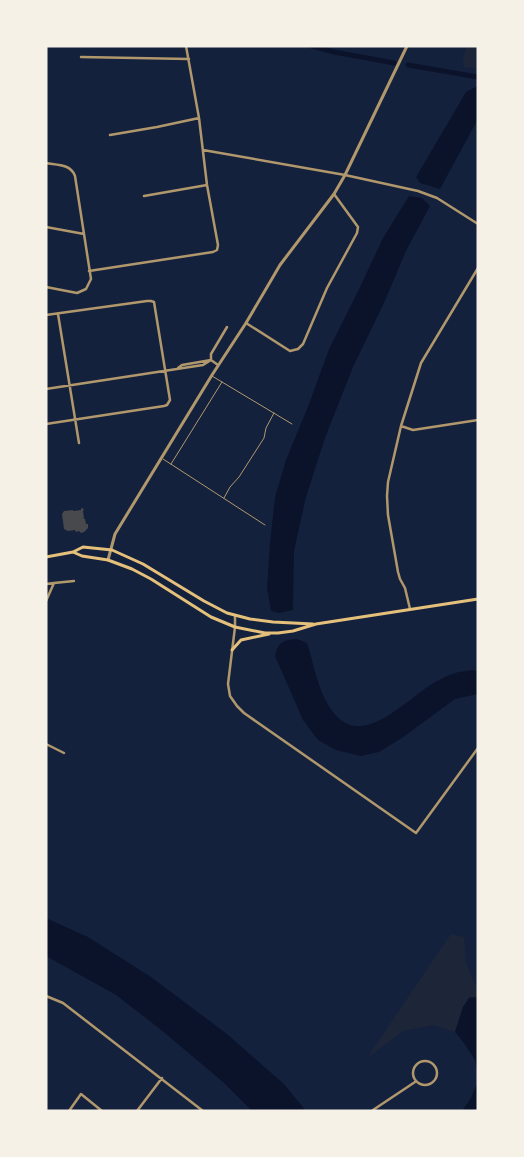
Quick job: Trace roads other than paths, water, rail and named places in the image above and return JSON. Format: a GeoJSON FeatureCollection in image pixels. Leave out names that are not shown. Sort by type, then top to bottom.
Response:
{"type":"FeatureCollection","features":[{"type":"Feature","properties":{"kind":"main road"},"geometry":{"type":"LineString","coordinates":[[46,556],[74,552],[83,547],[112,550],[143,564],[227,613],[266,621],[316,624]]}},
{"type":"Feature","properties":{"kind":"main road"},"geometry":{"type":"LineString","coordinates":[[74,552],[82,556],[108,560],[142,574],[211,617],[235,627],[278,634],[316,624],[478,599]]}},
{"type":"Feature","properties":{"kind":"main road"},"geometry":{"type":"LineString","coordinates":[[232,650],[241,640],[272,633]]}},
{"type":"Feature","properties":{"kind":"street"},"geometry":{"type":"LineString","coordinates":[[90,271],[216,250],[218,245],[186,46]]}},
{"type":"Feature","properties":{"kind":"street"},"geometry":{"type":"LineString","coordinates":[[108,560],[115,534],[218,365],[246,323],[280,265],[334,194],[407,46]]}},
{"type":"Feature","properties":{"kind":"street"},"geometry":{"type":"LineString","coordinates":[[80,57],[189,59]]}},
{"type":"Feature","properties":{"kind":"street"},"geometry":{"type":"LineString","coordinates":[[110,135],[199,118]]}},
{"type":"Feature","properties":{"kind":"street"},"geometry":{"type":"LineString","coordinates":[[203,150],[382,182],[426,193],[478,224]]}},
{"type":"Feature","properties":{"kind":"street"},"geometry":{"type":"LineString","coordinates":[[46,163],[73,170],[91,279],[86,289],[77,293],[46,287]]}},
{"type":"Feature","properties":{"kind":"street"},"geometry":{"type":"LineString","coordinates":[[144,196],[207,185]]}},
{"type":"Feature","properties":{"kind":"street"},"geometry":{"type":"LineString","coordinates":[[246,323],[290,351],[298,349],[303,344],[327,288],[357,233],[358,227],[334,194]]}},
{"type":"Feature","properties":{"kind":"street"},"geometry":{"type":"LineString","coordinates":[[46,227],[84,234]]}},
{"type":"Feature","properties":{"kind":"street"},"geometry":{"type":"LineString","coordinates":[[410,609],[405,588],[398,572],[388,515],[388,482],[401,426],[421,363],[478,268]]}},
{"type":"Feature","properties":{"kind":"street"},"geometry":{"type":"LineString","coordinates":[[46,316],[154,302],[170,396],[167,405],[46,424]]}},
{"type":"Feature","properties":{"kind":"street"},"geometry":{"type":"LineString","coordinates":[[58,314],[79,443]]}},
{"type":"Feature","properties":{"kind":"street"},"geometry":{"type":"LineString","coordinates":[[210,360],[211,354],[227,327]]}},
{"type":"Feature","properties":{"kind":"street"},"geometry":{"type":"LineString","coordinates":[[46,389],[176,369],[182,364],[210,360],[218,365]]}},
{"type":"Feature","properties":{"kind":"street"},"geometry":{"type":"LineString","coordinates":[[401,426],[414,430],[478,420]]}},
{"type":"Feature","properties":{"kind":"street"},"geometry":{"type":"LineString","coordinates":[[46,584],[74,581]]}},
{"type":"Feature","properties":{"kind":"street"},"geometry":{"type":"LineString","coordinates":[[46,601],[54,583]]}},
{"type":"Feature","properties":{"kind":"street"},"geometry":{"type":"LineString","coordinates":[[235,615],[228,684],[230,696],[237,706],[244,713],[416,833],[478,748]]}},
{"type":"Feature","properties":{"kind":"street"},"geometry":{"type":"LineString","coordinates":[[46,744],[64,753]]}},
{"type":"Feature","properties":{"kind":"street"},"geometry":{"type":"LineString","coordinates":[[46,996],[63,1003],[203,1111]]}},
{"type":"Feature","properties":{"kind":"street"},"geometry":{"type":"LineString","coordinates":[[426,1061],[433,1064],[437,1076],[430,1085],[422,1086],[415,1082],[413,1070],[418,1063],[426,1061]]}},
{"type":"Feature","properties":{"kind":"street"},"geometry":{"type":"LineString","coordinates":[[137,1111],[162,1078]]}},
{"type":"Feature","properties":{"kind":"street"},"geometry":{"type":"LineString","coordinates":[[373,1110],[415,1082]]}},
{"type":"Feature","properties":{"kind":"street"},"geometry":{"type":"LineString","coordinates":[[69,1111],[80,1094],[102,1111]]}},
{"type":"Feature","properties":{"kind":"lane"},"geometry":{"type":"LineString","coordinates":[[212,375],[292,424]]}},
{"type":"Feature","properties":{"kind":"lane"},"geometry":{"type":"LineString","coordinates":[[171,464],[222,382]]}},
{"type":"Feature","properties":{"kind":"lane"},"geometry":{"type":"LineString","coordinates":[[224,498],[264,438],[266,428],[274,413]]}},
{"type":"Feature","properties":{"kind":"lane"},"geometry":{"type":"LineString","coordinates":[[161,458],[265,525]]}},
{"type":"Feature","properties":{"kind":"waterway"},"geometry":{"type":"LineString","coordinates":[[312,46],[394,63]]}},
{"type":"Feature","properties":{"kind":"waterway"},"geometry":{"type":"LineString","coordinates":[[408,65],[478,77]]}}]}
